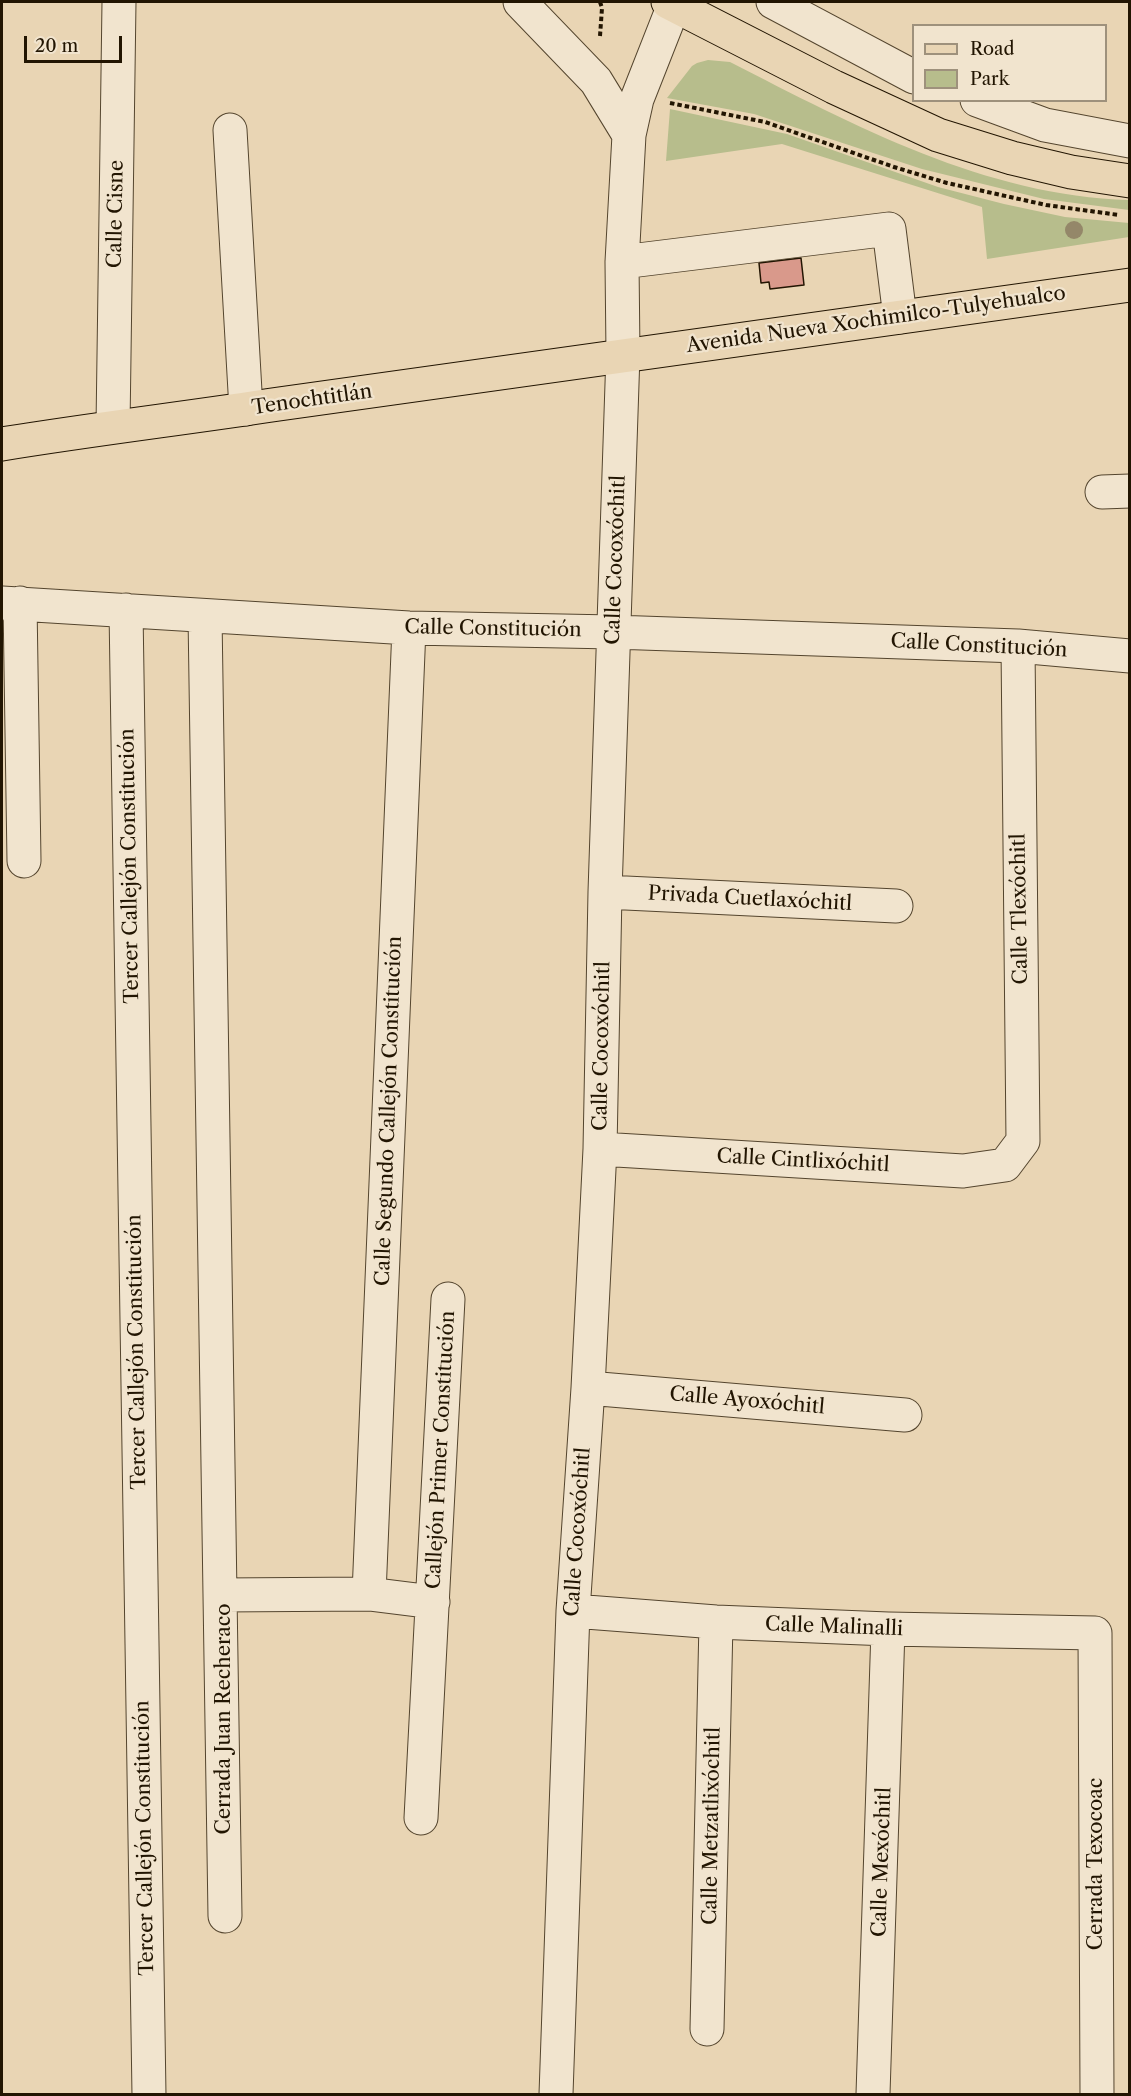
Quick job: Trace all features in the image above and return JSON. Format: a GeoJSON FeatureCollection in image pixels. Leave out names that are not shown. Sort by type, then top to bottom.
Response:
{"type":"FeatureCollection","features":[{"type":"Feature","properties":{"kind":"main road"},"geometry":{"type":"LineString","coordinates":[[682,3],[725,30],[834,87],[938,135],[1012,158],[1071,172],[1130,181]]}},
{"type":"Feature","properties":{"kind":"main road","name":"Avenida Nueva Xochimilco-Tulyehualco"},"geometry":{"type":"LineString","coordinates":[[623,354],[1130,285]]}},
{"type":"Feature","properties":{"kind":"main road","name":"Tenochtitlán"},"geometry":{"type":"LineString","coordinates":[[2,444],[113,426],[623,354]]}},
{"type":"Feature","properties":{"kind":"street","name":"Calle Cisne"},"geometry":{"type":"LineString","coordinates":[[113,426],[119,2]]}},
{"type":"Feature","properties":{"kind":"street"},"geometry":{"type":"LineString","coordinates":[[520,2],[596,81],[629,135]]}},
{"type":"Feature","properties":{"kind":"street"},"geometry":{"type":"LineString","coordinates":[[773,2],[912,76]]}},
{"type":"Feature","properties":{"kind":"street","name":"Calle Cocoxóchitl"},"geometry":{"type":"LineString","coordinates":[[555,2094],[573,1611],[588,1388],[600,1149],[605,892],[623,354],[622,262],[629,135],[637,99],[682,3]]}},
{"type":"Feature","properties":{"kind":"street"},"geometry":{"type":"LineString","coordinates":[[982,102],[1045,125],[1130,141]]}},
{"type":"Feature","properties":{"kind":"street"},"geometry":{"type":"LineString","coordinates":[[230,130],[246,409]]}},
{"type":"Feature","properties":{"kind":"street"},"geometry":{"type":"LineString","coordinates":[[622,262],[889,230],[900,316]]}},
{"type":"Feature","properties":{"kind":"street"},"geometry":{"type":"LineString","coordinates":[[11,603],[24,861]]}},
{"type":"Feature","properties":{"kind":"street","name":"Calle Constitución"},"geometry":{"type":"LineString","coordinates":[[11,603],[410,628],[613,632],[1018,646],[1130,656]]}},
{"type":"Feature","properties":{"kind":"street","name":"Tercer Callejón Constitución"},"geometry":{"type":"LineString","coordinates":[[126,610],[149,2094]]}},
{"type":"Feature","properties":{"kind":"street"},"geometry":{"type":"LineString","coordinates":[[206,616],[220,1595]]}},
{"type":"Feature","properties":{"kind":"street","name":"Calle Segundo Callejón Constitución"},"geometry":{"type":"LineString","coordinates":[[369,1594],[410,628]]}},
{"type":"Feature","properties":{"kind":"street","name":"Calle Tlexóchitl"},"geometry":{"type":"LineString","coordinates":[[1005,1165],[1023,1141],[1018,646]]}},
{"type":"Feature","properties":{"kind":"street","name":"Privada Cuetlaxóchitl"},"geometry":{"type":"LineString","coordinates":[[605,892],[896,906]]}},
{"type":"Feature","properties":{"kind":"street","name":"Calle Cintlixóchitl"},"geometry":{"type":"LineString","coordinates":[[600,1149],[963,1170],[1005,1165]]}},
{"type":"Feature","properties":{"kind":"street","name":"Callejón Primer Constitución"},"geometry":{"type":"LineString","coordinates":[[421,1818],[448,1299]]}},
{"type":"Feature","properties":{"kind":"street","name":"Calle Ayoxóchitl"},"geometry":{"type":"LineString","coordinates":[[588,1388],[905,1415]]}},
{"type":"Feature","properties":{"kind":"street","name":"Cerrada Juan Recheraco"},"geometry":{"type":"LineString","coordinates":[[225,1916],[220,1595],[369,1594]]}},
{"type":"Feature","properties":{"kind":"street","name":"Callejón Primer Constitución"},"geometry":{"type":"LineString","coordinates":[[369,1594],[433,1602]]}},
{"type":"Feature","properties":{"kind":"street","name":"Calle Malinalli"},"geometry":{"type":"LineString","coordinates":[[573,1611],[716,1622],[888,1629],[1095,1633]]}},
{"type":"Feature","properties":{"kind":"street","name":"Calle Metzatlixóchitl"},"geometry":{"type":"LineString","coordinates":[[707,2029],[716,1622]]}},
{"type":"Feature","properties":{"kind":"street","name":"Calle Mexóchitl"},"geometry":{"type":"LineString","coordinates":[[873,2094],[888,1629]]}},
{"type":"Feature","properties":{"kind":"street","name":"Cerrada Texocoac"},"geometry":{"type":"LineString","coordinates":[[1095,1633],[1097,2094]]}},
{"type":"Feature","properties":{"kind":"path"},"geometry":{"type":"LineString","coordinates":[[600,2],[602,8]]}},
{"type":"Feature","properties":{"kind":"path"},"geometry":{"type":"LineString","coordinates":[[637,99],[765,122],[894,167],[987,192],[1076,210],[1130,216]]}},
{"type":"Feature","properties":{"kind":"green space"},"geometry":{"type":"Polygon","coordinates":[[[708,60],[730,62],[873,133],[923,154],[1024,186],[1076,196],[1129,200],[1129,210],[1044,199],[922,169],[754,114],[667,98],[692,66],[708,60]]]}},
{"type":"Feature","properties":{"kind":"green space"},"geometry":{"type":"Polygon","coordinates":[[[670,109],[787,134],[938,187],[1004,204],[1065,217],[1129,223],[1129,237],[987,259],[982,207],[782,144],[666,161],[670,109]]]}},
{"type":"Feature","properties":{"kind":"building"},"geometry":{"type":"Polygon","coordinates":[[[801,258],[804,285],[770,289],[769,282],[761,283],[759,263],[801,258]]]}}]}
